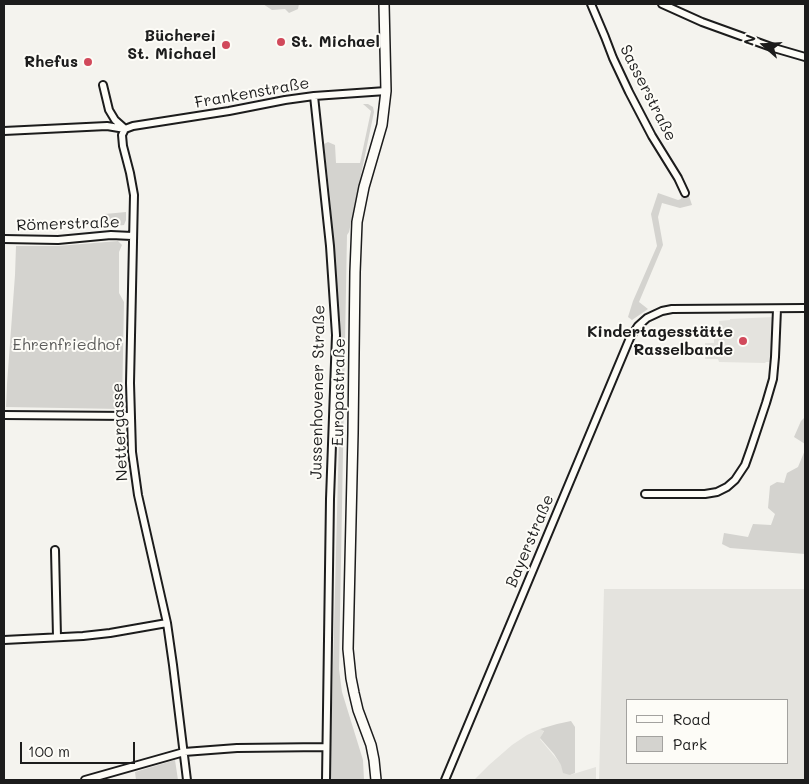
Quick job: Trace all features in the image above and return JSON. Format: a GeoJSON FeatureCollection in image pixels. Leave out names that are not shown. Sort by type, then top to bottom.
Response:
{"type":"FeatureCollection","features":[{"type":"Feature","properties":{"kind":"main road","name":"Europastraße"},"geometry":{"type":"LineString","coordinates":[[376,780],[371,745],[354,693],[348,649],[357,222],[364,187],[382,125],[386,90],[384,4]]}},
{"type":"Feature","properties":{"kind":"street","name":"Sasserstraße"},"geometry":{"type":"LineString","coordinates":[[591,4],[637,110],[685,193]]}},
{"type":"Feature","properties":{"kind":"street"},"geometry":{"type":"LineString","coordinates":[[662,4],[711,26],[805,57]]}},
{"type":"Feature","properties":{"kind":"street"},"geometry":{"type":"LineString","coordinates":[[103,85],[109,110],[115,120],[125,129]]}},
{"type":"Feature","properties":{"kind":"street","name":"Frankenstraße"},"geometry":{"type":"LineString","coordinates":[[4,131],[107,126],[125,129],[132,126],[229,112],[285,100],[386,90]]}},
{"type":"Feature","properties":{"kind":"street","name":"Jussenhovener Straße"},"geometry":{"type":"LineString","coordinates":[[314,96],[330,246],[336,335],[330,499],[326,780]]}},
{"type":"Feature","properties":{"kind":"street","name":"Nettergasse"},"geometry":{"type":"LineString","coordinates":[[125,129],[122,135],[123,146],[134,195],[130,416],[132,452],[135,479],[166,623],[188,780]]}},
{"type":"Feature","properties":{"kind":"street","name":"Römerstraße"},"geometry":{"type":"LineString","coordinates":[[4,239],[58,240],[111,235],[132,236]]}},
{"type":"Feature","properties":{"kind":"street"},"geometry":{"type":"LineString","coordinates":[[645,494],[705,494],[717,492],[735,480],[745,464],[773,379],[776,345],[776,308],[805,308]]}},
{"type":"Feature","properties":{"kind":"street","name":"Bayerstraße"},"geometry":{"type":"LineString","coordinates":[[445,780],[630,338],[638,326],[647,318],[662,311],[672,309],[776,308]]}},
{"type":"Feature","properties":{"kind":"street"},"geometry":{"type":"LineString","coordinates":[[4,415],[130,416]]}},
{"type":"Feature","properties":{"kind":"street"},"geometry":{"type":"LineString","coordinates":[[55,550],[57,637]]}},
{"type":"Feature","properties":{"kind":"street"},"geometry":{"type":"LineString","coordinates":[[4,640],[110,633],[166,623]]}},
{"type":"Feature","properties":{"kind":"street"},"geometry":{"type":"LineString","coordinates":[[85,780],[184,752],[238,748],[326,747]]}},
{"type":"Feature","properties":{"kind":"shaded area","name":"Kindertagesstätte Rasselbande"},"geometry":{"type":"Polygon","coordinates":[[[773,317],[772,362],[719,362],[718,359],[705,359],[705,343],[714,343],[714,339],[719,338],[719,321],[773,317]]]}},
{"type":"Feature","properties":{"kind":"shaded area"},"geometry":{"type":"Polygon","coordinates":[[[604,589],[805,589],[805,780],[599,780],[604,589]]]}},
{"type":"Feature","properties":{"kind":"shaded area"},"geometry":{"type":"Polygon","coordinates":[[[540,729],[544,730],[540,739],[570,775],[596,767],[596,780],[474,780],[512,745],[540,729]]]}},
{"type":"Feature","properties":{"kind":"green space"},"geometry":{"type":"Polygon","coordinates":[[[263,4],[299,4],[298,9],[289,13],[285,9],[272,10],[263,4]]]}},
{"type":"Feature","properties":{"kind":"green space"},"geometry":{"type":"Polygon","coordinates":[[[363,104],[373,107],[374,112],[347,235],[339,669],[342,692],[363,760],[364,780],[330,780],[341,361],[330,197],[324,144],[328,142],[335,145],[336,163],[360,163],[371,111],[363,104]]]}},
{"type":"Feature","properties":{"kind":"green space"},"geometry":{"type":"Polygon","coordinates":[[[658,193],[678,200],[681,199],[682,194],[688,193],[692,205],[680,208],[662,203],[658,217],[663,245],[639,302],[648,309],[632,320],[628,317],[633,301],[657,246],[651,214],[658,193]]]}},
{"type":"Feature","properties":{"kind":"green space"},"geometry":{"type":"Polygon","coordinates":[[[126,212],[124,225],[106,227],[105,214],[126,212]]]}},
{"type":"Feature","properties":{"kind":"green space","name":"Ehrenfriedhof"},"geometry":{"type":"Polygon","coordinates":[[[118,241],[122,245],[119,252],[119,293],[124,302],[122,405],[120,409],[6,407],[16,246],[58,246],[118,241]]]}},
{"type":"Feature","properties":{"kind":"green space"},"geometry":{"type":"Polygon","coordinates":[[[805,417],[805,444],[794,437],[801,421],[805,417]]]}},
{"type":"Feature","properties":{"kind":"green space"},"geometry":{"type":"Polygon","coordinates":[[[805,450],[805,554],[730,548],[722,544],[724,533],[748,537],[753,524],[771,525],[775,514],[768,508],[770,486],[777,482],[784,483],[787,473],[798,467],[805,450]]]}},
{"type":"Feature","properties":{"kind":"green space"},"geometry":{"type":"Polygon","coordinates":[[[571,721],[575,727],[575,773],[570,775],[563,773],[561,765],[554,754],[540,738],[544,731],[540,729],[571,721]]]}},
{"type":"Feature","properties":{"kind":"green space"},"geometry":{"type":"Polygon","coordinates":[[[175,760],[178,780],[136,780],[135,772],[175,760]]]}},
{"type":"Feature","properties":{"kind":"place","name":"St. Michael"},"geometry":{"type":"Point","coordinates":[281,42]}},
{"type":"Feature","properties":{"kind":"place","name":"Bücherei St. Michael"},"geometry":{"type":"Point","coordinates":[226,45]}},
{"type":"Feature","properties":{"kind":"place","name":"Rhefus"},"geometry":{"type":"Point","coordinates":[88,62]}},
{"type":"Feature","properties":{"kind":"place","name":"Kindertagesstätte Rasselbande"},"geometry":{"type":"Point","coordinates":[743,341]}}]}
